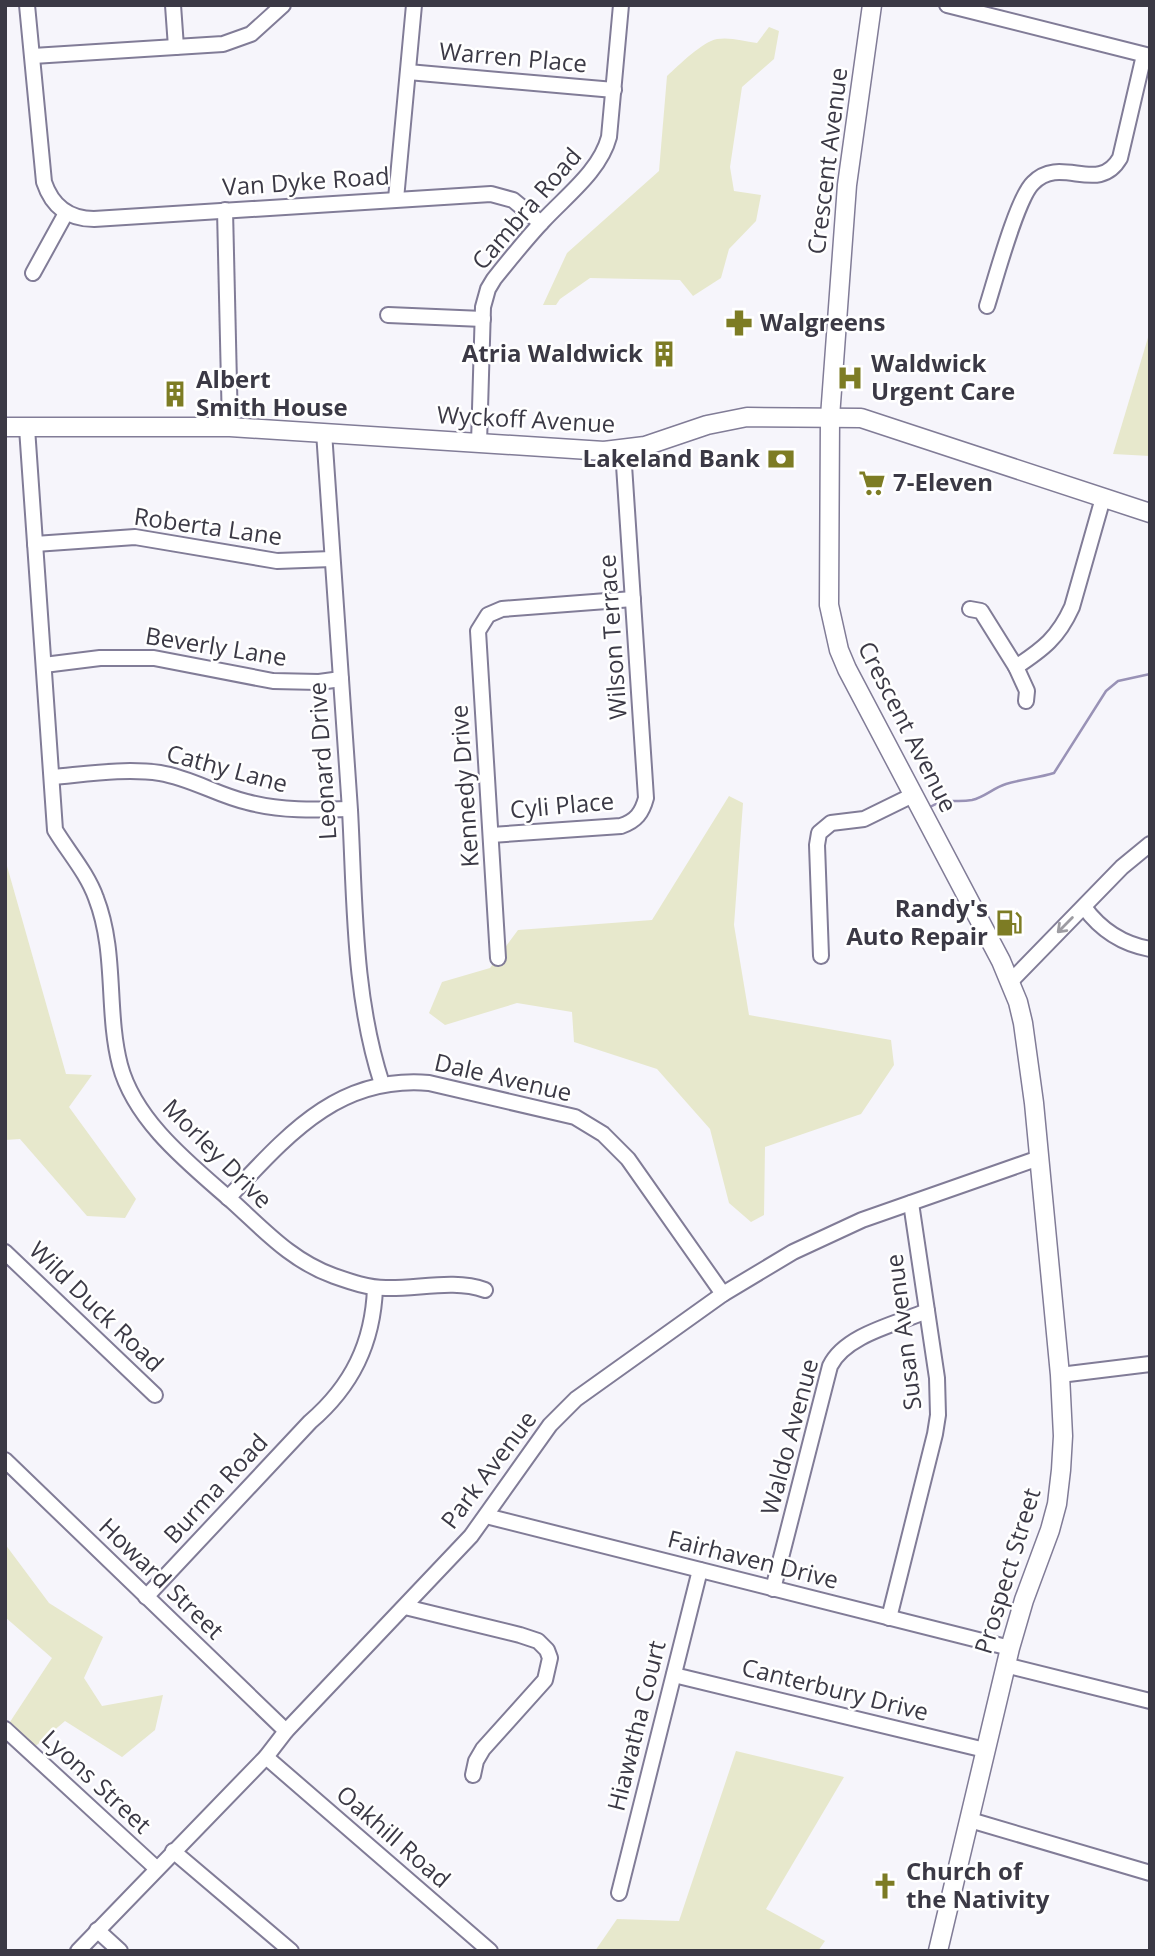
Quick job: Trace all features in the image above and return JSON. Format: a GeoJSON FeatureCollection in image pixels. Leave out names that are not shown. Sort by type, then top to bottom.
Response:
{"type":"FeatureCollection","features":[{"type":"Feature","properties":{"kind":"main road","name":"Crescent Avenue"},"geometry":{"type":"LineString","coordinates":[[872,5],[845,206],[830,417],[828,584],[832,626],[847,669],[1011,981],[1023,1023],[1039,1158]]}},
{"type":"Feature","properties":{"kind":"main road","name":"Wyckoff Avenue"},"geometry":{"type":"LineString","coordinates":[[5,427],[230,426],[604,451],[666,441],[727,420],[747,417],[830,417],[876,422],[1150,513]]}},
{"type":"Feature","properties":{"kind":"main road","name":"Prospect Street"},"geometry":{"type":"LineString","coordinates":[[938,1951],[1008,1656],[1057,1504],[1063,1436],[1060,1375],[1039,1158]]}},
{"type":"Feature","properties":{"kind":"street"},"geometry":{"type":"LineString","coordinates":[[27,5],[44,182],[52,201],[66,213],[33,273]]}},
{"type":"Feature","properties":{"kind":"street"},"geometry":{"type":"LineString","coordinates":[[173,5],[176,47]]}},
{"type":"Feature","properties":{"kind":"street"},"geometry":{"type":"LineString","coordinates":[[33,55],[223,44],[238,40],[263,26],[283,5]]}},
{"type":"Feature","properties":{"kind":"street"},"geometry":{"type":"LineString","coordinates":[[396,199],[414,5]]}},
{"type":"Feature","properties":{"kind":"street","name":"Cambra Road"},"geometry":{"type":"LineString","coordinates":[[479,443],[484,301],[494,279],[600,159],[609,137],[621,5]]}},
{"type":"Feature","properties":{"kind":"street"},"geometry":{"type":"LineString","coordinates":[[947,5],[1147,55],[1120,158],[1103,174],[1095,176],[1056,171],[1039,177],[1031,184],[1022,201],[987,306]]}},
{"type":"Feature","properties":{"kind":"street","name":"Warren Place"},"geometry":{"type":"LineString","coordinates":[[408,72],[614,90]]}},
{"type":"Feature","properties":{"kind":"street","name":"Van Dyke Road"},"geometry":{"type":"LineString","coordinates":[[66,213],[85,219],[491,194],[513,200],[541,223]]}},
{"type":"Feature","properties":{"kind":"street"},"geometry":{"type":"LineString","coordinates":[[225,210],[230,426]]}},
{"type":"Feature","properties":{"kind":"street"},"geometry":{"type":"LineString","coordinates":[[388,314],[482,319]]}},
{"type":"Feature","properties":{"kind":"street","name":"Morley Drive"},"geometry":{"type":"LineString","coordinates":[[27,428],[55,830],[89,881],[98,904],[110,961],[117,1047],[133,1097],[153,1125],[180,1154],[274,1242],[293,1255],[333,1276],[375,1287],[458,1285],[485,1290]]}},
{"type":"Feature","properties":{"kind":"street","name":"Leonard Drive"},"geometry":{"type":"LineString","coordinates":[[324,432],[363,1007],[382,1084]]}},
{"type":"Feature","properties":{"kind":"street","name":"Wilson Terrace"},"geometry":{"type":"LineString","coordinates":[[623,450],[646,798],[644,807],[635,819]]}},
{"type":"Feature","properties":{"kind":"street"},"geometry":{"type":"LineString","coordinates":[[1016,667],[1044,648],[1066,622],[1103,498]]}},
{"type":"Feature","properties":{"kind":"street","name":"Roberta Lane"},"geometry":{"type":"LineString","coordinates":[[35,544],[135,537],[277,561],[332,559]]}},
{"type":"Feature","properties":{"kind":"street","name":"Kennedy Drive"},"geometry":{"type":"LineString","coordinates":[[498,958],[478,631],[488,615],[502,609],[633,600]]}},
{"type":"Feature","properties":{"kind":"street"},"geometry":{"type":"LineString","coordinates":[[970,609],[981,611],[1016,667],[1027,691],[1026,701]]}},
{"type":"Feature","properties":{"kind":"street","name":"Beverly Lane"},"geometry":{"type":"LineString","coordinates":[[44,665],[100,658],[155,658],[273,681],[318,682],[341,679]]}},
{"type":"Feature","properties":{"kind":"street","name":"Cathy Lane"},"geometry":{"type":"LineString","coordinates":[[51,777],[136,771],[158,773],[267,807],[349,809]]}},
{"type":"Feature","properties":{"kind":"street"},"geometry":{"type":"LineString","coordinates":[[821,956],[817,845],[819,833],[831,823],[864,819],[913,795]]}},
{"type":"Feature","properties":{"kind":"street","name":"Cyli Place"},"geometry":{"type":"LineString","coordinates":[[491,835],[621,826],[635,819]]}},
{"type":"Feature","properties":{"kind":"street"},"geometry":{"type":"LineString","coordinates":[[1011,981],[1122,867],[1150,844]]}},
{"type":"Feature","properties":{"kind":"street"},"geometry":{"type":"LineString","coordinates":[[1084,907],[1100,926],[1113,936],[1150,950]]}},
{"type":"Feature","properties":{"kind":"street","name":"Dale Avenue"},"geometry":{"type":"LineString","coordinates":[[228,1198],[316,1114],[345,1096],[382,1084],[404,1081],[429,1083],[530,1105],[575,1117],[589,1124],[610,1140],[628,1159],[723,1294]]}},
{"type":"Feature","properties":{"kind":"street","name":"Park Avenue"},"geometry":{"type":"LineString","coordinates":[[78,1951],[266,1757],[286,1731],[471,1536],[562,1411],[723,1294],[771,1264],[827,1235],[1039,1158]]}},
{"type":"Feature","properties":{"kind":"street","name":"Susan Avenue"},"geometry":{"type":"LineString","coordinates":[[889,1618],[938,1415],[937,1378],[911,1203]]}},
{"type":"Feature","properties":{"kind":"street","name":"Wild Duck Road"},"geometry":{"type":"LineString","coordinates":[[5,1252],[155,1395]]}},
{"type":"Feature","properties":{"kind":"street","name":"Burma Road"},"geometry":{"type":"LineString","coordinates":[[146,1597],[337,1397],[359,1361],[371,1326],[375,1287]]}},
{"type":"Feature","properties":{"kind":"street","name":"Waldo Avenue"},"geometry":{"type":"LineString","coordinates":[[773,1589],[834,1357],[849,1343],[927,1311]]}},
{"type":"Feature","properties":{"kind":"street"},"geometry":{"type":"LineString","coordinates":[[1060,1375],[1150,1363]]}},
{"type":"Feature","properties":{"kind":"street","name":"Howard Street"},"geometry":{"type":"LineString","coordinates":[[5,1460],[286,1731]]}},
{"type":"Feature","properties":{"kind":"street","name":"Fairhaven Drive"},"geometry":{"type":"LineString","coordinates":[[486,1516],[889,1618],[1150,1701]]}},
{"type":"Feature","properties":{"kind":"street","name":"Hiawatha Court"},"geometry":{"type":"LineString","coordinates":[[619,1894],[700,1570]]}},
{"type":"Feature","properties":{"kind":"street"},"geometry":{"type":"LineString","coordinates":[[405,1607],[520,1635],[538,1641],[547,1650],[550,1658],[545,1680],[483,1749],[475,1761],[473,1775]]}},
{"type":"Feature","properties":{"kind":"street","name":"Canterbury Drive"},"geometry":{"type":"LineString","coordinates":[[674,1675],[985,1750]]}},
{"type":"Feature","properties":{"kind":"street","name":"Lyons Street"},"geometry":{"type":"LineString","coordinates":[[7,1733],[156,1868]]}},
{"type":"Feature","properties":{"kind":"street","name":"Oakhill Road"},"geometry":{"type":"LineString","coordinates":[[266,1757],[490,1951]]}},
{"type":"Feature","properties":{"kind":"street"},"geometry":{"type":"LineString","coordinates":[[970,1820],[1150,1873]]}},
{"type":"Feature","properties":{"kind":"street"},"geometry":{"type":"LineString","coordinates":[[173,1851],[291,1951]]}},
{"type":"Feature","properties":{"kind":"street"},"geometry":{"type":"LineString","coordinates":[[97,1930],[120,1951]]}},
{"type":"Feature","properties":{"kind":"green space"},"geometry":{"type":"Polygon","coordinates":[[[769,27],[779,31],[774,59],[742,87],[730,167],[734,191],[761,195],[756,221],[729,249],[721,278],[693,296],[680,280],[590,278],[560,299],[556,305],[543,305],[567,253],[659,171],[667,76],[711,41],[727,38],[757,43],[769,27]]]}},
{"type":"Feature","properties":{"kind":"green space"},"geometry":{"type":"Polygon","coordinates":[[[1150,331],[1150,456],[1113,454],[1150,331]]]}},
{"type":"Feature","properties":{"kind":"green space"},"geometry":{"type":"Polygon","coordinates":[[[729,796],[743,803],[734,925],[749,1015],[891,1040],[894,1065],[861,1114],[765,1147],[764,1215],[751,1222],[729,1203],[710,1129],[657,1069],[574,1042],[572,1012],[517,1003],[445,1025],[429,1013],[442,982],[490,968],[518,930],[652,920],[729,796]]]}},
{"type":"Feature","properties":{"kind":"green space"},"geometry":{"type":"Polygon","coordinates":[[[5,859],[66,1074],[92,1075],[69,1107],[136,1199],[125,1218],[87,1216],[20,1139],[5,1140],[5,859]]]}},
{"type":"Feature","properties":{"kind":"green space"},"geometry":{"type":"Polygon","coordinates":[[[5,1544],[49,1603],[103,1637],[84,1678],[102,1706],[163,1695],[155,1730],[122,1757],[65,1721],[31,1750],[6,1728],[52,1658],[5,1617],[5,1544]]]}},
{"type":"Feature","properties":{"kind":"green space"},"geometry":{"type":"Polygon","coordinates":[[[736,1751],[844,1777],[766,1909],[825,1941],[818,1951],[595,1951],[617,1919],[679,1921],[736,1751]]]}},
{"type":"Feature","properties":{"kind":"waterway"},"geometry":{"type":"LineString","coordinates":[[930,807],[945,801],[972,800],[1006,784],[1054,773],[1106,691],[1118,681],[1150,674]]}},
{"type":"Feature","properties":{"kind":"place","name":"Walgreens"},"geometry":{"type":"Point","coordinates":[739,323]}},
{"type":"Feature","properties":{"kind":"place","name":"Atria Waldwick"},"geometry":{"type":"Point","coordinates":[664,354]}},
{"type":"Feature","properties":{"kind":"place","name":"Waldwick Urgent Care"},"geometry":{"type":"Point","coordinates":[850,378]}},
{"type":"Feature","properties":{"kind":"place","name":"Albert Smith House"},"geometry":{"type":"Point","coordinates":[175,394]}},
{"type":"Feature","properties":{"kind":"place","name":"Lakeland Bank"},"geometry":{"type":"Point","coordinates":[781,459]}},
{"type":"Feature","properties":{"kind":"place","name":"7-Eleven"},"geometry":{"type":"Point","coordinates":[872,483]}},
{"type":"Feature","properties":{"kind":"place","name":"Randy's Auto Repair"},"geometry":{"type":"Point","coordinates":[1009,923]}},
{"type":"Feature","properties":{"kind":"place","name":"Church of the Nativity"},"geometry":{"type":"Point","coordinates":[885,1886]}}]}
